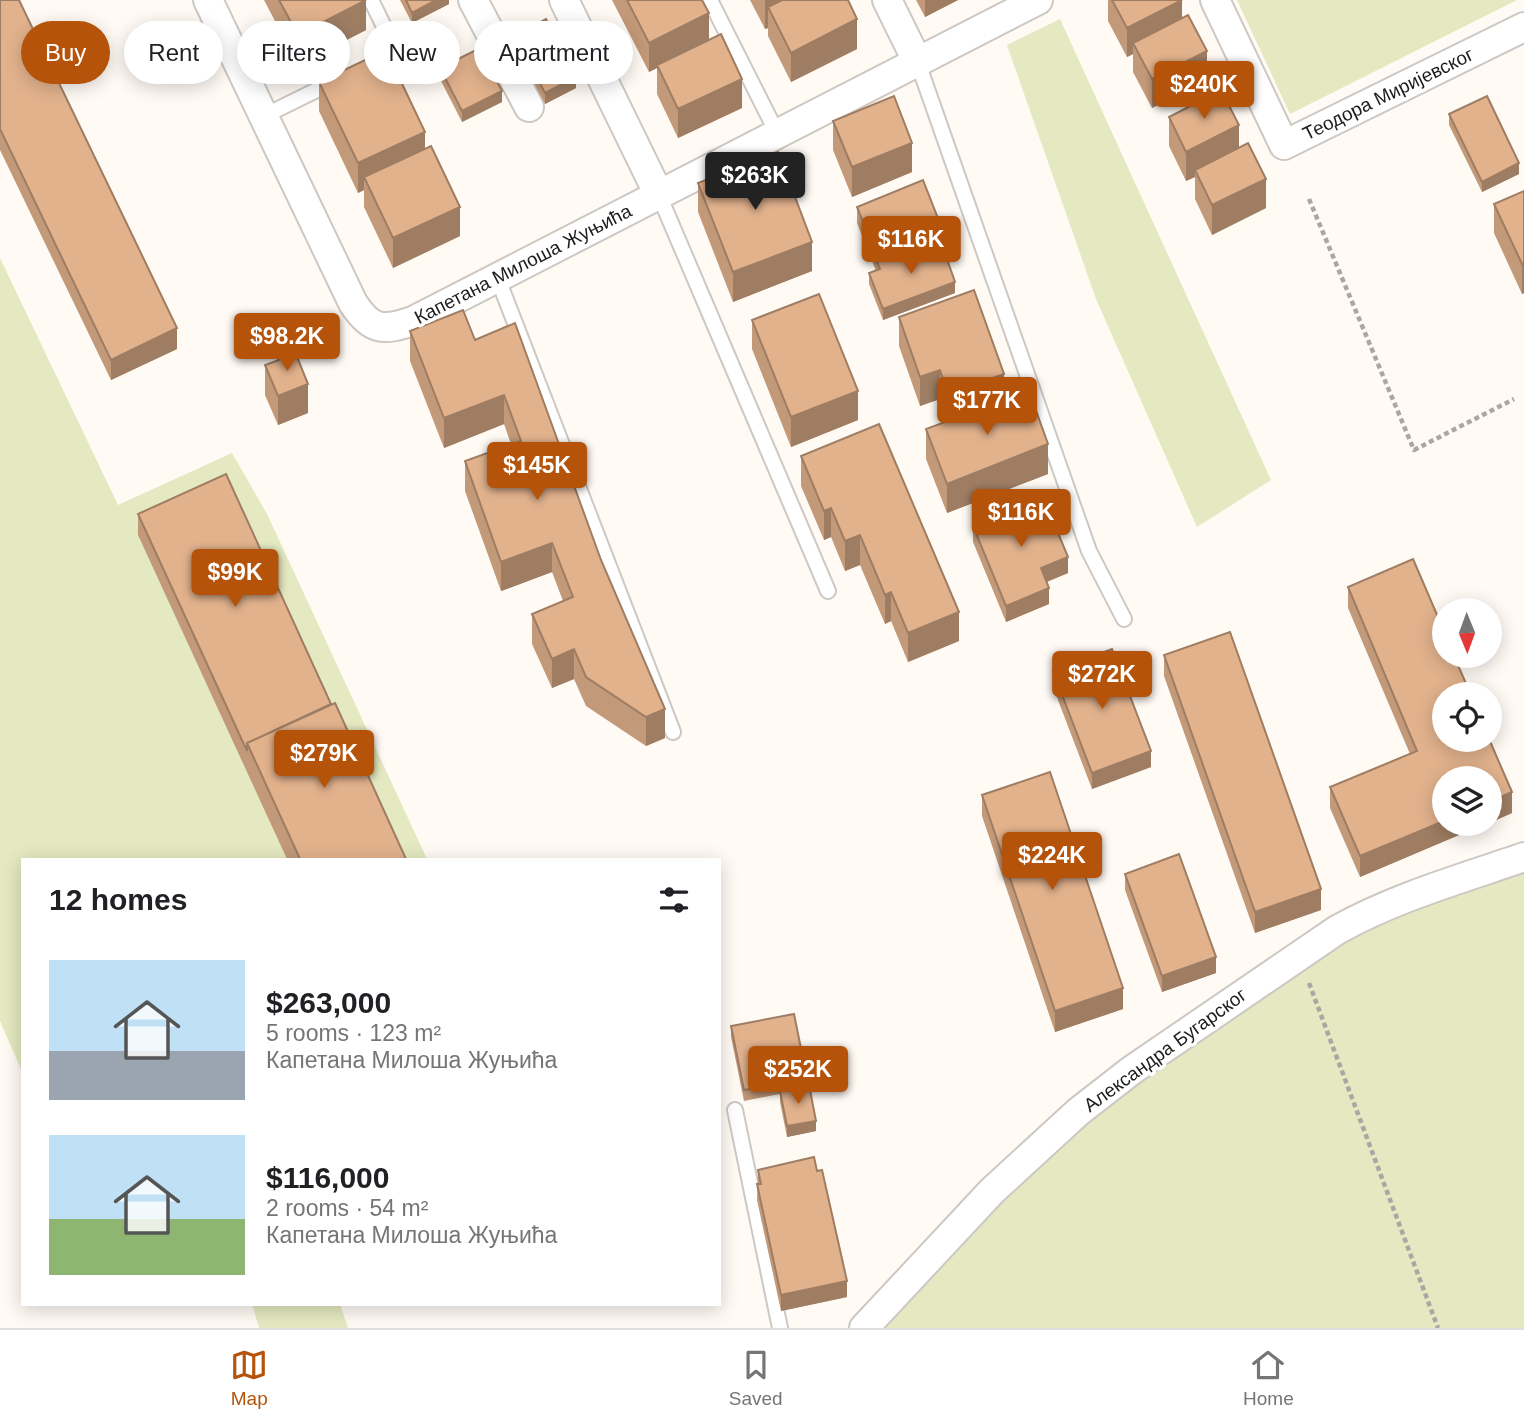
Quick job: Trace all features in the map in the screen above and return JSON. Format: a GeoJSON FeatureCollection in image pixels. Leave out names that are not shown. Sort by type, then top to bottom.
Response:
{"type":"FeatureCollection","features":[{"type":"Feature","properties":{"kind":"street","name":"Капетана Милоша Жуњића"},"geometry":{"type":"LineString","coordinates":[[208,0],[353,303],[364,320],[381,328],[413,321],[918,63]]}},
{"type":"Feature","properties":{"kind":"street"},"geometry":{"type":"LineString","coordinates":[[473,0],[529,107]]}},
{"type":"Feature","properties":{"kind":"street"},"geometry":{"type":"LineString","coordinates":[[564,0],[659,195]]}},
{"type":"Feature","properties":{"kind":"street"},"geometry":{"type":"LineString","coordinates":[[887,0],[918,63],[1038,0]]}},
{"type":"Feature","properties":{"kind":"street","name":"Теодора Миријевског"},"geometry":{"type":"LineString","coordinates":[[1215,0],[1284,145],[1524,27]]}},
{"type":"Feature","properties":{"kind":"street","name":"Александра Бугарског"},"geometry":{"type":"LineString","coordinates":[[864,1328],[992,1191],[1078,1112],[1132,1070],[1337,930],[1388,904],[1524,857]]}},
{"type":"Feature","properties":{"kind":"lane"},"geometry":{"type":"LineString","coordinates":[[264,116],[396,51],[371,0]]}},
{"type":"Feature","properties":{"kind":"lane"},"geometry":{"type":"LineString","coordinates":[[710,0],[778,135]]}},
{"type":"Feature","properties":{"kind":"lane"},"geometry":{"type":"LineString","coordinates":[[918,63],[1089,551],[1124,619]]}},
{"type":"Feature","properties":{"kind":"lane"},"geometry":{"type":"LineString","coordinates":[[659,195],[828,591]]}},
{"type":"Feature","properties":{"kind":"lane"},"geometry":{"type":"LineString","coordinates":[[498,278],[673,732]]}},
{"type":"Feature","properties":{"kind":"lane"},"geometry":{"type":"LineString","coordinates":[[735,1111],[780,1328]]}},
{"type":"Feature","properties":{"kind":"path"},"geometry":{"type":"LineString","coordinates":[[1309,199],[1414,450],[1514,399]]}},
{"type":"Feature","properties":{"kind":"path"},"geometry":{"type":"LineString","coordinates":[[1298,956],[1438,1328]]}},
{"type":"Feature","properties":{"kind":"green space"},"geometry":{"type":"Polygon","coordinates":[[[1237,0],[1517,0],[1290,114],[1237,0]]]}},
{"type":"Feature","properties":{"kind":"green space"},"geometry":{"type":"Polygon","coordinates":[[[1060,19],[1271,480],[1197,527],[1096,299],[1007,45],[1060,19]]]}},
{"type":"Feature","properties":{"kind":"green space"},"geometry":{"type":"Polygon","coordinates":[[[0,258],[118,505],[232,453],[267,514],[427,858],[21,858],[21,1069],[0,1021],[0,258]]]}},
{"type":"Feature","properties":{"kind":"green space"},"geometry":{"type":"Polygon","coordinates":[[[1524,857],[1524,1328],[882,1328],[1019,1167],[1337,930],[1524,857]]]}},
{"type":"Feature","properties":{"kind":"green space"},"geometry":{"type":"Polygon","coordinates":[[[253,1306],[341,1306],[348,1328],[259,1328],[253,1306]]]}},
{"type":"Feature","properties":{"kind":"building"},"geometry":{"type":"Polygon","coordinates":[[[0,0],[19,0],[29,21],[21,21],[21,84],[59,84],[177,328],[111,360],[0,129],[0,0]]]}},
{"type":"Feature","properties":{"kind":"building"},"geometry":{"type":"Polygon","coordinates":[[[279,0],[366,0],[325,21],[290,21],[279,0]]]}},
{"type":"Feature","properties":{"kind":"building"},"geometry":{"type":"Polygon","coordinates":[[[406,0],[436,0],[412,13],[406,0]]]}},
{"type":"Feature","properties":{"kind":"building"},"geometry":{"type":"Polygon","coordinates":[[[627,0],[702,0],[709,13],[649,43],[627,0]]]}},
{"type":"Feature","properties":{"kind":"building"},"geometry":{"type":"Polygon","coordinates":[[[782,0],[848,0],[857,19],[791,53],[768,7],[782,0]]]}},
{"type":"Feature","properties":{"kind":"building"},"geometry":{"type":"Polygon","coordinates":[[[1112,0],[1182,0],[1127,28],[1112,0]]]}},
{"type":"Feature","properties":{"kind":"building"},"geometry":{"type":"Polygon","coordinates":[[[1188,15],[1207,51],[1152,79],[1133,43],[1188,15]]]}},
{"type":"Feature","properties":{"kind":"building"},"geometry":{"type":"Polygon","coordinates":[[[721,34],[742,79],[678,109],[657,65],[721,34]]]}},
{"type":"Feature","properties":{"kind":"building"},"geometry":{"type":"Polygon","coordinates":[[[474,51],[474,84],[498,84],[502,91],[462,111],[448,84],[460,84],[460,58],[474,51]]]}},
{"type":"Feature","properties":{"kind":"building"},"geometry":{"type":"Polygon","coordinates":[[[364,61],[364,84],[402,84],[425,132],[358,163],[320,84],[350,84],[350,67],[364,61]]]}},
{"type":"Feature","properties":{"kind":"building"},"geometry":{"type":"Polygon","coordinates":[[[540,84],[562,84],[545,93],[540,84]]]}},
{"type":"Feature","properties":{"kind":"building"},"geometry":{"type":"Polygon","coordinates":[[[1221,90],[1239,125],[1186,152],[1169,117],[1221,90]]]}},
{"type":"Feature","properties":{"kind":"building"},"geometry":{"type":"Polygon","coordinates":[[[894,96],[912,143],[852,167],[833,121],[894,96]]]}},
{"type":"Feature","properties":{"kind":"building"},"geometry":{"type":"Polygon","coordinates":[[[1487,96],[1519,163],[1482,182],[1449,114],[1487,96]]]}},
{"type":"Feature","properties":{"kind":"building"},"geometry":{"type":"Polygon","coordinates":[[[1248,143],[1266,179],[1212,205],[1195,170],[1248,143]]]}},
{"type":"Feature","properties":{"kind":"building"},"geometry":{"type":"Polygon","coordinates":[[[431,146],[460,207],[393,238],[364,177],[431,146]]]}},
{"type":"Feature","properties":{"kind":"building"},"geometry":{"type":"Polygon","coordinates":[[[778,152],[812,242],[733,272],[698,183],[778,152]]]}},
{"type":"Feature","properties":{"kind":"building"},"geometry":{"type":"Polygon","coordinates":[[[923,180],[939,221],[907,234],[911,244],[877,256],[857,207],[923,180]]]}},
{"type":"Feature","properties":{"kind":"building"},"geometry":{"type":"Polygon","coordinates":[[[1524,191],[1524,263],[1522,264],[1494,204],[1524,191]]]}},
{"type":"Feature","properties":{"kind":"building"},"geometry":{"type":"Polygon","coordinates":[[[942,245],[955,282],[883,309],[869,273],[880,269],[877,262],[911,249],[913,257],[942,245]]]}},
{"type":"Feature","properties":{"kind":"building"},"geometry":{"type":"Polygon","coordinates":[[[974,290],[1004,374],[948,394],[940,370],[920,377],[899,317],[974,290]]]}},
{"type":"Feature","properties":{"kind":"building"},"geometry":{"type":"Polygon","coordinates":[[[819,294],[858,391],[791,417],[752,320],[819,294]]]}},
{"type":"Feature","properties":{"kind":"building"},"geometry":{"type":"Polygon","coordinates":[[[463,310],[475,340],[515,323],[601,560],[665,709],[646,717],[586,677],[574,649],[552,659],[532,614],[573,597],[552,543],[501,562],[465,461],[521,441],[504,395],[444,418],[410,331],[463,310]]]}},
{"type":"Feature","properties":{"kind":"building"},"geometry":{"type":"Polygon","coordinates":[[[293,347],[308,384],[278,396],[265,365],[279,360],[277,354],[293,347]]]}},
{"type":"Feature","properties":{"kind":"building"},"geometry":{"type":"Polygon","coordinates":[[[1029,391],[1048,444],[947,484],[926,429],[1029,391]]]}},
{"type":"Feature","properties":{"kind":"building"},"geometry":{"type":"Polygon","coordinates":[[[879,424],[959,612],[908,633],[891,592],[885,595],[860,535],[845,541],[831,508],[824,511],[801,456],[879,424]]]}},
{"type":"Feature","properties":{"kind":"building"},"geometry":{"type":"Polygon","coordinates":[[[226,474],[331,704],[247,743],[247,751],[138,514],[226,474]]]}},
{"type":"Feature","properties":{"kind":"building"},"geometry":{"type":"Polygon","coordinates":[[[1043,497],[1068,557],[1041,568],[1049,588],[1006,606],[973,526],[1043,497]]]}},
{"type":"Feature","properties":{"kind":"building"},"geometry":{"type":"Polygon","coordinates":[[[1413,559],[1432,603],[1432,668],[1459,668],[1465,682],[1432,682],[1432,752],[1495,752],[1501,766],[1432,766],[1432,826],[1360,856],[1330,787],[1417,751],[1348,587],[1413,559]]]}},
{"type":"Feature","properties":{"kind":"building"},"geometry":{"type":"Polygon","coordinates":[[[1230,632],[1321,889],[1255,912],[1164,655],[1230,632]]]}},
{"type":"Feature","properties":{"kind":"building"},"geometry":{"type":"Polygon","coordinates":[[[1112,649],[1151,751],[1092,773],[1053,671],[1112,649]]]}},
{"type":"Feature","properties":{"kind":"building"},"geometry":{"type":"Polygon","coordinates":[[[335,703],[406,858],[300,858],[247,743],[335,703]]]}},
{"type":"Feature","properties":{"kind":"building"},"geometry":{"type":"Polygon","coordinates":[[[1502,769],[1512,792],[1502,796],[1502,769]]]}},
{"type":"Feature","properties":{"kind":"building"},"geometry":{"type":"Polygon","coordinates":[[[1050,772],[1123,988],[1055,1011],[982,795],[1050,772]]]}},
{"type":"Feature","properties":{"kind":"building"},"geometry":{"type":"Polygon","coordinates":[[[1179,854],[1216,957],[1162,976],[1125,874],[1179,854]]]}},
{"type":"Feature","properties":{"kind":"building"},"geometry":{"type":"Polygon","coordinates":[[[794,1014],[807,1078],[744,1090],[731,1026],[794,1014]]]}},
{"type":"Feature","properties":{"kind":"building"},"geometry":{"type":"Polygon","coordinates":[[[809,1085],[816,1121],[787,1126],[780,1091],[809,1085]]]}},
{"type":"Feature","properties":{"kind":"building"},"geometry":{"type":"Polygon","coordinates":[[[814,1157],[817,1171],[822,1170],[847,1281],[781,1295],[757,1184],[761,1184],[758,1170],[814,1157]]]}}]}
